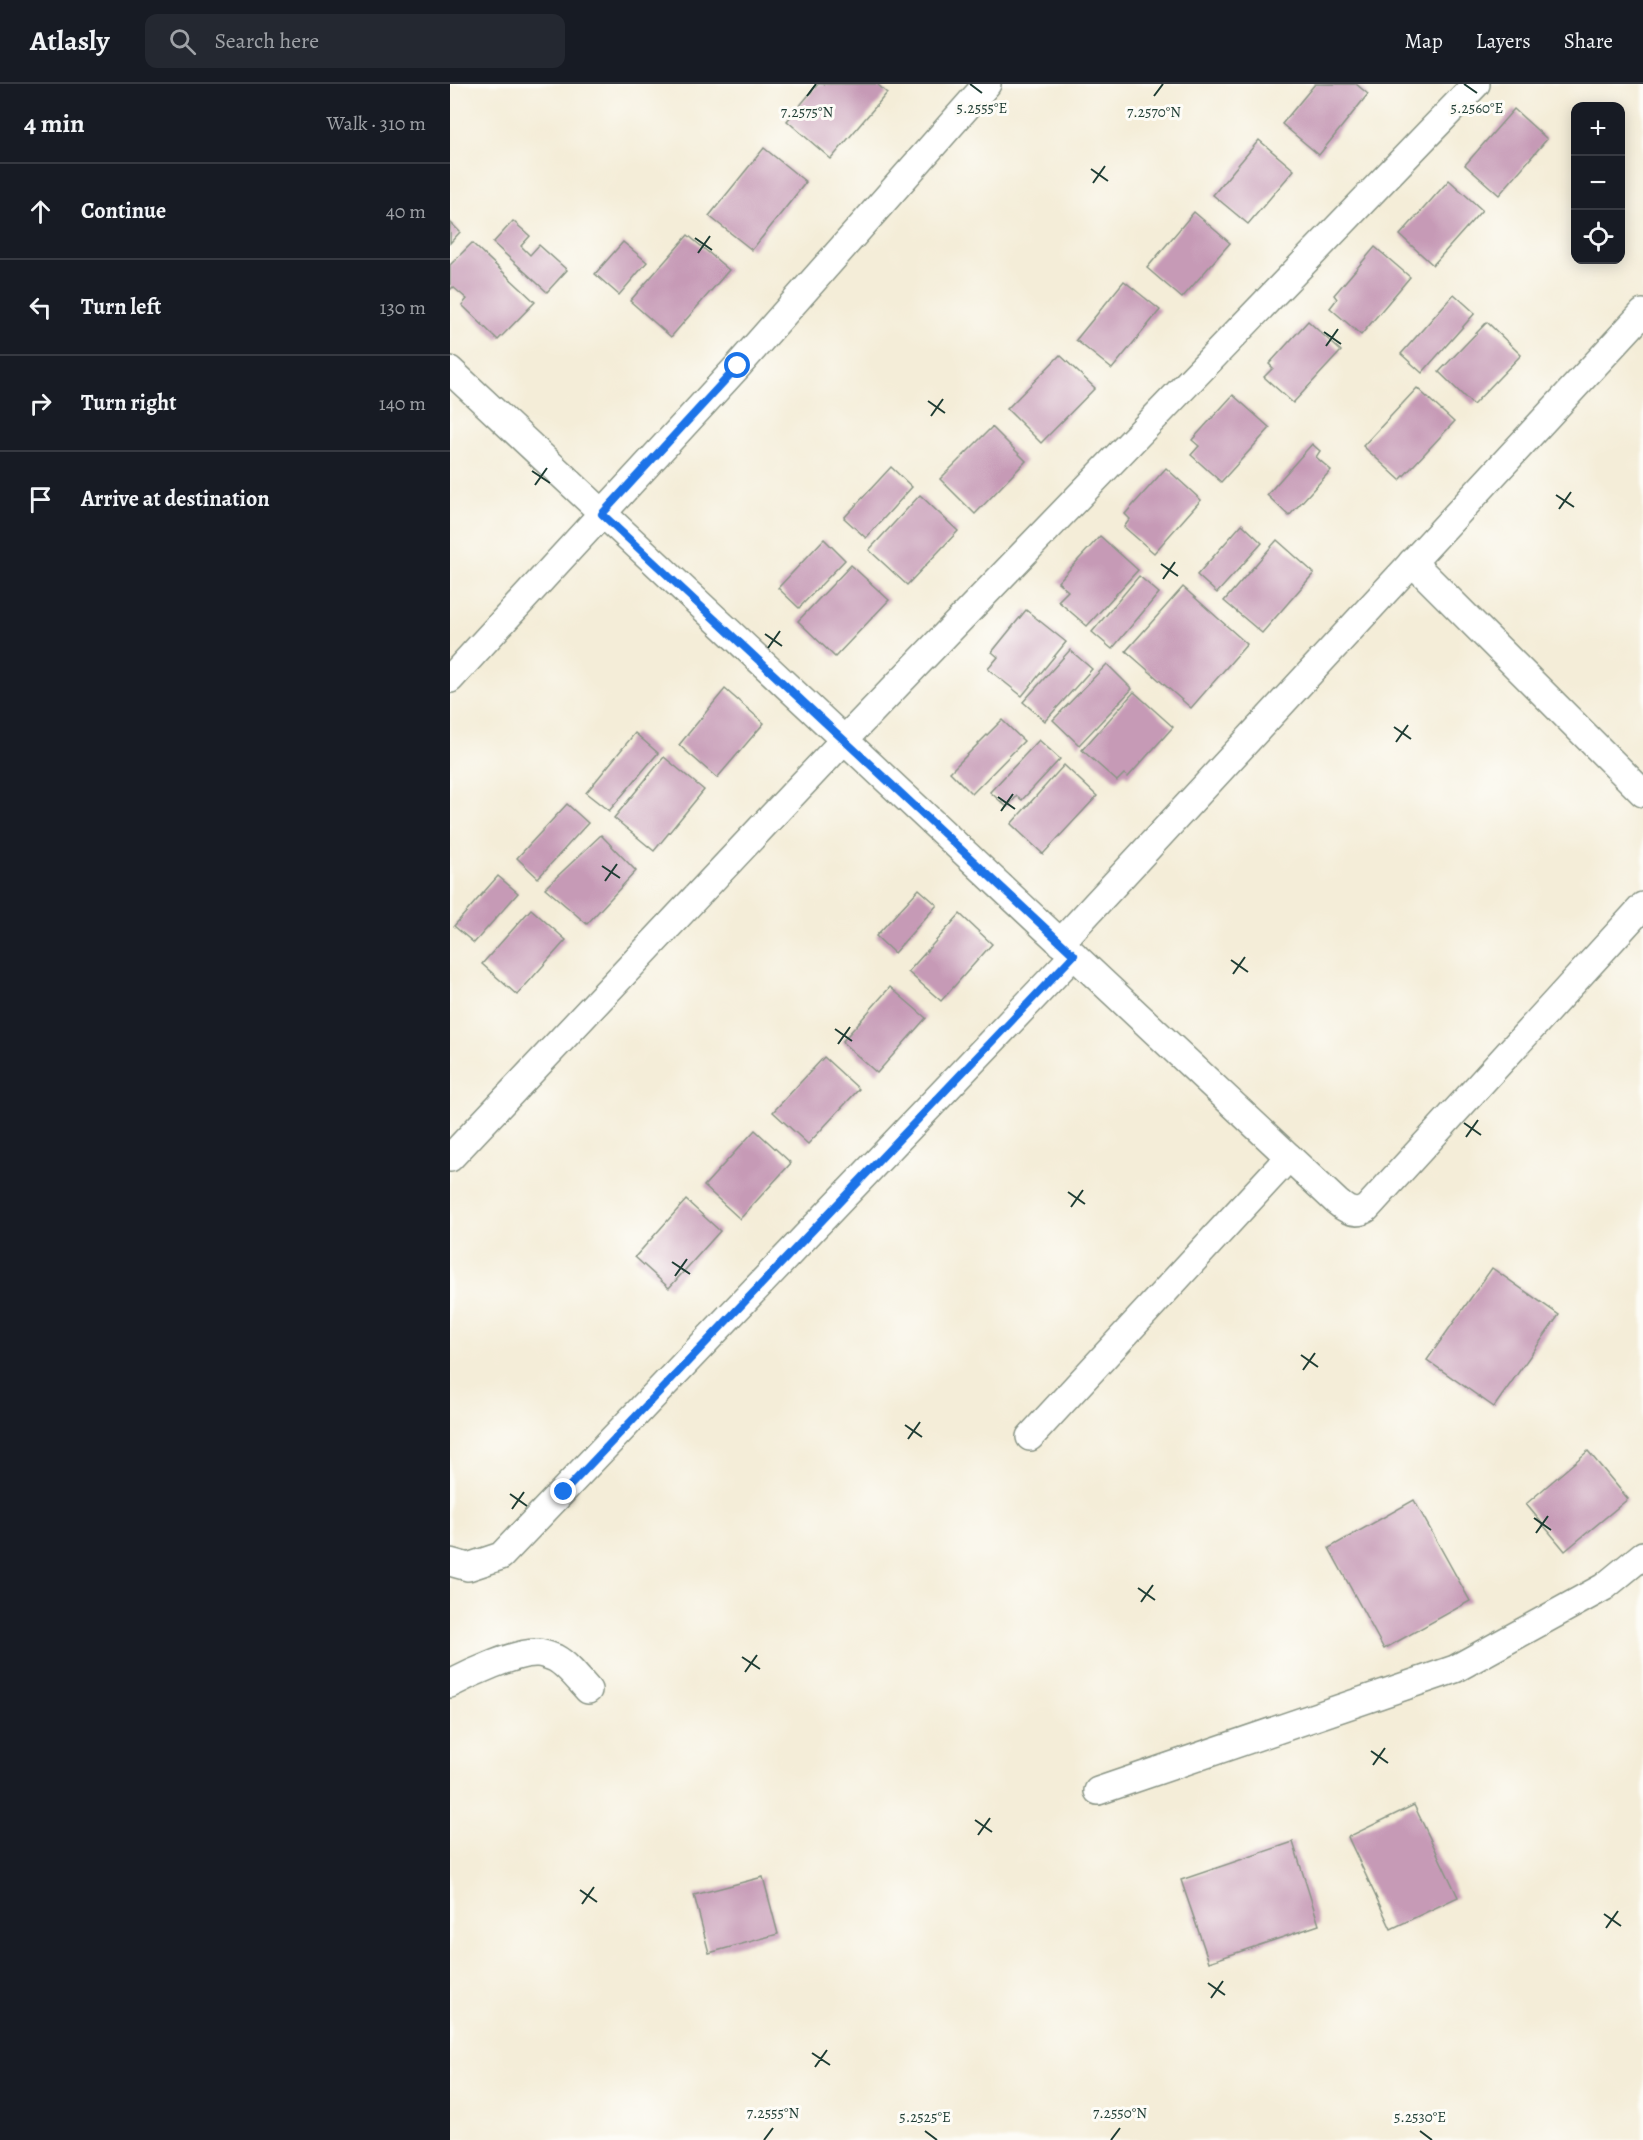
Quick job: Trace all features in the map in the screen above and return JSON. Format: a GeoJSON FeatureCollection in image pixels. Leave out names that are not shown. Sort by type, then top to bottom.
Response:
{"type":"FeatureCollection","features":[{"type":"Feature","properties":{"kind":"street"},"geometry":{"type":"LineString","coordinates":[[450,679],[745,358],[987,84]]}},
{"type":"Feature","properties":{"kind":"street"},"geometry":{"type":"LineString","coordinates":[[450,1158],[844,740],[1476,84]]}},
{"type":"Feature","properties":{"kind":"street"},"geometry":{"type":"LineString","coordinates":[[450,1562],[468,1566],[501,1556],[1067,949],[1412,562],[1640,323]]}},
{"type":"Feature","properties":{"kind":"street"},"geometry":{"type":"LineString","coordinates":[[450,370],[1343,1208],[1363,1211],[1643,906]]}},
{"type":"Feature","properties":{"kind":"street"},"geometry":{"type":"LineString","coordinates":[[1412,562],[1643,793]]}},
{"type":"Feature","properties":{"kind":"street"},"geometry":{"type":"LineString","coordinates":[[1029,1437],[1289,1157]]}},
{"type":"Feature","properties":{"kind":"street"},"geometry":{"type":"LineString","coordinates":[[1098,1791],[1455,1669],[1604,1587],[1643,1556]]}},
{"type":"Feature","properties":{"kind":"street"},"geometry":{"type":"LineString","coordinates":[[450,1684],[525,1654],[539,1652],[566,1666],[588,1690]]}},
{"type":"Feature","properties":{"kind":"building"},"geometry":{"type":"Polygon","coordinates":[[[818,84],[877,84],[887,93],[831,159],[787,121],[818,84]]]}},
{"type":"Feature","properties":{"kind":"building"},"geometry":{"type":"Polygon","coordinates":[[[1315,84],[1356,84],[1368,94],[1319,155],[1282,124],[1315,84]]]}},
{"type":"Feature","properties":{"kind":"building"},"geometry":{"type":"Polygon","coordinates":[[[1514,109],[1547,139],[1499,195],[1465,165],[1514,109]]]}},
{"type":"Feature","properties":{"kind":"building"},"geometry":{"type":"Polygon","coordinates":[[[1259,140],[1294,170],[1248,224],[1213,195],[1259,140]]]}},
{"type":"Feature","properties":{"kind":"building"},"geometry":{"type":"Polygon","coordinates":[[[764,148],[806,182],[752,250],[709,216],[764,148]]]}},
{"type":"Feature","properties":{"kind":"building"},"geometry":{"type":"Polygon","coordinates":[[[1449,180],[1482,210],[1433,265],[1400,235],[1449,180]]]}},
{"type":"Feature","properties":{"kind":"building"},"geometry":{"type":"Polygon","coordinates":[[[1194,212],[1230,243],[1182,298],[1147,268],[1194,212]]]}},
{"type":"Feature","properties":{"kind":"building"},"geometry":{"type":"Polygon","coordinates":[[[513,221],[530,236],[521,246],[530,255],[539,245],[567,270],[547,292],[493,243],[513,221]]]}},
{"type":"Feature","properties":{"kind":"building"},"geometry":{"type":"Polygon","coordinates":[[[450,222],[460,232],[450,243],[450,222]]]}},
{"type":"Feature","properties":{"kind":"building"},"geometry":{"type":"Polygon","coordinates":[[[688,235],[729,270],[671,337],[630,301],[688,235]]]}},
{"type":"Feature","properties":{"kind":"building"},"geometry":{"type":"Polygon","coordinates":[[[623,242],[647,262],[619,295],[595,274],[623,242]]]}},
{"type":"Feature","properties":{"kind":"building"},"geometry":{"type":"Polygon","coordinates":[[[472,243],[535,302],[498,340],[462,305],[467,299],[453,287],[450,290],[450,265],[472,243]]]}},
{"type":"Feature","properties":{"kind":"building"},"geometry":{"type":"Polygon","coordinates":[[[1375,247],[1410,277],[1361,335],[1330,308],[1337,299],[1334,295],[1375,247]]]}},
{"type":"Feature","properties":{"kind":"building"},"geometry":{"type":"Polygon","coordinates":[[[1124,281],[1160,310],[1112,369],[1076,340],[1124,281]]]}},
{"type":"Feature","properties":{"kind":"building"},"geometry":{"type":"Polygon","coordinates":[[[1454,294],[1475,313],[1422,373],[1401,354],[1454,294]]]}},
{"type":"Feature","properties":{"kind":"building"},"geometry":{"type":"Polygon","coordinates":[[[1308,321],[1341,351],[1293,403],[1264,377],[1273,368],[1269,364],[1308,321]]]}},
{"type":"Feature","properties":{"kind":"building"},"geometry":{"type":"Polygon","coordinates":[[[1487,322],[1521,355],[1473,405],[1439,372],[1487,322]]]}},
{"type":"Feature","properties":{"kind":"building"},"geometry":{"type":"Polygon","coordinates":[[[1060,355],[1095,388],[1041,443],[1007,409],[1060,355]]]}},
{"type":"Feature","properties":{"kind":"building"},"geometry":{"type":"Polygon","coordinates":[[[1417,388],[1454,422],[1400,480],[1363,446],[1417,388]]]}},
{"type":"Feature","properties":{"kind":"building"},"geometry":{"type":"Polygon","coordinates":[[[1233,395],[1270,428],[1221,482],[1191,455],[1199,446],[1192,440],[1233,395]]]}},
{"type":"Feature","properties":{"kind":"building"},"geometry":{"type":"Polygon","coordinates":[[[992,427],[1026,461],[975,514],[940,479],[992,427]]]}},
{"type":"Feature","properties":{"kind":"building"},"geometry":{"type":"Polygon","coordinates":[[[1312,444],[1320,451],[1316,457],[1331,470],[1289,516],[1267,495],[1312,444]]]}},
{"type":"Feature","properties":{"kind":"building"},"geometry":{"type":"Polygon","coordinates":[[[891,467],[912,487],[866,538],[844,518],[891,467]]]}},
{"type":"Feature","properties":{"kind":"building"},"geometry":{"type":"Polygon","coordinates":[[[1166,468],[1201,500],[1154,553],[1124,527],[1130,519],[1125,514],[1166,468]]]}},
{"type":"Feature","properties":{"kind":"building"},"geometry":{"type":"Polygon","coordinates":[[[920,495],[958,531],[907,585],[869,550],[920,495]]]}},
{"type":"Feature","properties":{"kind":"building"},"geometry":{"type":"Polygon","coordinates":[[[1242,524],[1262,543],[1217,593],[1197,575],[1242,524]]]}},
{"type":"Feature","properties":{"kind":"building"},"geometry":{"type":"Polygon","coordinates":[[[1100,536],[1138,570],[1087,626],[1058,601],[1068,591],[1058,582],[1100,536]]]}},
{"type":"Feature","properties":{"kind":"building"},"geometry":{"type":"Polygon","coordinates":[[[824,539],[845,560],[799,608],[778,588],[824,539]]]}},
{"type":"Feature","properties":{"kind":"building"},"geometry":{"type":"Polygon","coordinates":[[[1277,540],[1314,573],[1262,633],[1224,601],[1277,540]]]}},
{"type":"Feature","properties":{"kind":"building"},"geometry":{"type":"Polygon","coordinates":[[[851,565],[889,600],[835,657],[798,621],[851,565]]]}},
{"type":"Feature","properties":{"kind":"building"},"geometry":{"type":"Polygon","coordinates":[[[1139,576],[1159,593],[1112,649],[1092,632],[1139,576]]]}},
{"type":"Feature","properties":{"kind":"building"},"geometry":{"type":"Polygon","coordinates":[[[1183,587],[1247,644],[1191,708],[1126,651],[1183,587]]]}},
{"type":"Feature","properties":{"kind":"building"},"geometry":{"type":"Polygon","coordinates":[[[1026,610],[1066,642],[1022,696],[988,669],[998,657],[992,652],[1026,610]]]}},
{"type":"Feature","properties":{"kind":"building"},"geometry":{"type":"Polygon","coordinates":[[[1070,650],[1092,669],[1045,721],[1023,702],[1070,650]]]}},
{"type":"Feature","properties":{"kind":"building"},"geometry":{"type":"Polygon","coordinates":[[[1107,664],[1132,689],[1079,745],[1053,720],[1107,664]]]}},
{"type":"Feature","properties":{"kind":"building"},"geometry":{"type":"Polygon","coordinates":[[[725,689],[764,723],[717,778],[679,745],[725,689]]]}},
{"type":"Feature","properties":{"kind":"building"},"geometry":{"type":"Polygon","coordinates":[[[1134,692],[1173,727],[1128,777],[1124,774],[1117,781],[1082,750],[1134,692]]]}},
{"type":"Feature","properties":{"kind":"building"},"geometry":{"type":"Polygon","coordinates":[[[1002,720],[1024,741],[972,794],[950,772],[1002,720]]]}},
{"type":"Feature","properties":{"kind":"building"},"geometry":{"type":"Polygon","coordinates":[[[635,733],[658,753],[609,811],[586,793],[635,733]]]}},
{"type":"Feature","properties":{"kind":"building"},"geometry":{"type":"Polygon","coordinates":[[[1039,740],[1060,759],[1022,800],[1017,796],[1007,807],[990,792],[1039,740]]]}},
{"type":"Feature","properties":{"kind":"building"},"geometry":{"type":"Polygon","coordinates":[[[664,757],[704,790],[654,851],[614,818],[664,757]]]}},
{"type":"Feature","properties":{"kind":"building"},"geometry":{"type":"Polygon","coordinates":[[[1064,765],[1097,796],[1043,854],[1011,824],[1064,765]]]}},
{"type":"Feature","properties":{"kind":"building"},"geometry":{"type":"Polygon","coordinates":[[[567,804],[588,823],[538,878],[517,858],[567,804]]]}},
{"type":"Feature","properties":{"kind":"building"},"geometry":{"type":"Polygon","coordinates":[[[601,835],[636,871],[587,924],[545,888],[601,835]]]}},
{"type":"Feature","properties":{"kind":"building"},"geometry":{"type":"Polygon","coordinates":[[[498,876],[518,893],[474,943],[454,926],[498,876]]]}},
{"type":"Feature","properties":{"kind":"building"},"geometry":{"type":"Polygon","coordinates":[[[919,889],[937,905],[894,953],[876,936],[919,889]]]}},
{"type":"Feature","properties":{"kind":"building"},"geometry":{"type":"Polygon","coordinates":[[[531,909],[566,940],[517,995],[482,964],[531,909]]]}},
{"type":"Feature","properties":{"kind":"building"},"geometry":{"type":"Polygon","coordinates":[[[960,914],[992,944],[941,1001],[908,972],[960,914]]]}},
{"type":"Feature","properties":{"kind":"building"},"geometry":{"type":"Polygon","coordinates":[[[890,987],[926,1018],[877,1073],[842,1042],[890,987]]]}},
{"type":"Feature","properties":{"kind":"building"},"geometry":{"type":"Polygon","coordinates":[[[824,1057],[859,1089],[808,1144],[773,1112],[824,1057]]]}},
{"type":"Feature","properties":{"kind":"building"},"geometry":{"type":"Polygon","coordinates":[[[755,1130],[791,1163],[740,1219],[704,1186],[755,1130]]]}},
{"type":"Feature","properties":{"kind":"building"},"geometry":{"type":"Polygon","coordinates":[[[686,1200],[720,1231],[669,1288],[635,1257],[686,1200]]]}},
{"type":"Feature","properties":{"kind":"building"},"geometry":{"type":"Polygon","coordinates":[[[1492,1268],[1559,1315],[1494,1407],[1427,1360],[1492,1268]]]}},
{"type":"Feature","properties":{"kind":"building"},"geometry":{"type":"Polygon","coordinates":[[[1588,1451],[1628,1499],[1565,1551],[1526,1504],[1588,1451]]]}},
{"type":"Feature","properties":{"kind":"building"},"geometry":{"type":"Polygon","coordinates":[[[1414,1500],[1470,1601],[1384,1649],[1329,1548],[1414,1500]]]}},
{"type":"Feature","properties":{"kind":"building"},"geometry":{"type":"Polygon","coordinates":[[[1414,1805],[1458,1897],[1391,1929],[1348,1837],[1414,1805]]]}},
{"type":"Feature","properties":{"kind":"building"},"geometry":{"type":"Polygon","coordinates":[[[1293,1842],[1319,1925],[1209,1962],[1181,1880],[1293,1842]]]}},
{"type":"Feature","properties":{"kind":"building"},"geometry":{"type":"Polygon","coordinates":[[[763,1877],[778,1934],[709,1953],[694,1895],[763,1877]]]}},
{"type":"Feature","properties":{"kind":"route"},"geometry":{"type":"LineString","coordinates":[[564,1492],[1074,955],[602,514],[738,366]]}}]}
